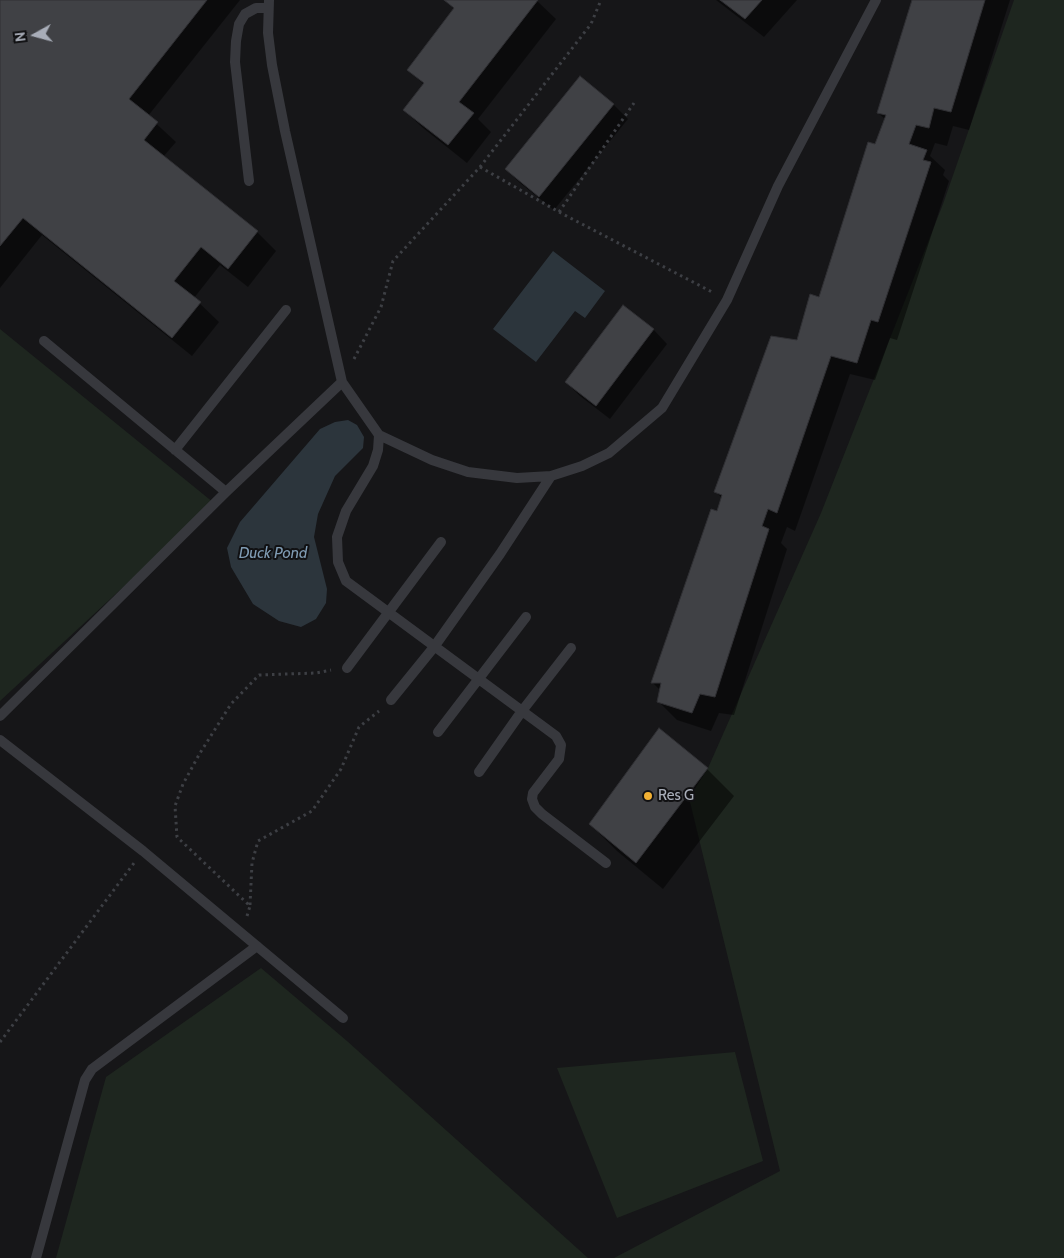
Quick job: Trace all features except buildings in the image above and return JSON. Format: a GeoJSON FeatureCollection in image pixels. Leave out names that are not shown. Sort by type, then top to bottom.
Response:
{"type":"FeatureCollection","features":[{"type":"Feature","properties":{"kind":"lane"},"geometry":{"type":"LineString","coordinates":[[248,181],[235,62],[236,41],[239,24],[245,14],[268,4],[268,33],[276,84],[342,382],[379,435],[432,460],[468,472],[517,478],[551,476],[582,466],[609,453],[662,408],[727,300],[778,186],[876,0]]}},
{"type":"Feature","properties":{"kind":"lane"},"geometry":{"type":"LineString","coordinates":[[175,450],[286,310]]}},
{"type":"Feature","properties":{"kind":"lane"},"geometry":{"type":"LineString","coordinates":[[44,341],[226,492]]}},
{"type":"Feature","properties":{"kind":"lane"},"geometry":{"type":"LineString","coordinates":[[0,716],[226,492],[342,382]]}},
{"type":"Feature","properties":{"kind":"lane"},"geometry":{"type":"LineString","coordinates":[[379,435],[374,466],[346,511],[337,537],[338,562],[346,580],[556,736],[561,745],[559,759],[533,792],[532,799],[535,807],[606,864]]}},
{"type":"Feature","properties":{"kind":"lane"},"geometry":{"type":"LineString","coordinates":[[391,700],[434,647],[500,554],[551,476]]}},
{"type":"Feature","properties":{"kind":"lane"},"geometry":{"type":"LineString","coordinates":[[347,668],[441,542]]}},
{"type":"Feature","properties":{"kind":"lane"},"geometry":{"type":"LineString","coordinates":[[438,732],[526,617]]}},
{"type":"Feature","properties":{"kind":"lane"},"geometry":{"type":"LineString","coordinates":[[479,772],[522,711],[571,648]]}},
{"type":"Feature","properties":{"kind":"lane"},"geometry":{"type":"LineString","coordinates":[[0,740],[144,851],[342,1018]]}},
{"type":"Feature","properties":{"kind":"lane"},"geometry":{"type":"LineString","coordinates":[[36,1258],[85,1080],[92,1069],[257,946]]}},
{"type":"Feature","properties":{"kind":"path"},"geometry":{"type":"LineString","coordinates":[[342,382],[381,307],[393,261],[480,167],[591,24],[601,0]]}},
{"type":"Feature","properties":{"kind":"path"},"geometry":{"type":"LineString","coordinates":[[559,212],[634,103]]}},
{"type":"Feature","properties":{"kind":"path"},"geometry":{"type":"LineString","coordinates":[[480,167],[559,212],[727,300]]}},
{"type":"Feature","properties":{"kind":"path"},"geometry":{"type":"LineString","coordinates":[[250,906],[177,837],[175,806],[183,784],[231,704],[259,675],[316,673],[347,668]]}},
{"type":"Feature","properties":{"kind":"path"},"geometry":{"type":"LineString","coordinates":[[241,933],[250,906],[252,863],[258,841],[312,811],[341,769],[359,727],[391,700]]}},
{"type":"Feature","properties":{"kind":"path"},"geometry":{"type":"LineString","coordinates":[[0,1042],[144,851]]}},
{"type":"Feature","properties":{"kind":"shaded area"},"geometry":{"type":"Polygon","coordinates":[[[1014,0],[1064,0],[1064,1258],[614,1258],[780,1171],[689,798],[708,768],[821,513],[943,204],[1014,0]]]}},
{"type":"Feature","properties":{"kind":"shaded area"},"geometry":{"type":"Polygon","coordinates":[[[0,329],[214,503],[0,701],[0,329]]]}},
{"type":"Feature","properties":{"kind":"shaded area"},"geometry":{"type":"Polygon","coordinates":[[[261,968],[347,1041],[588,1258],[56,1258],[106,1077],[261,968]]]}},
{"type":"Feature","properties":{"kind":"shaded area"},"geometry":{"type":"Polygon","coordinates":[[[735,1052],[763,1161],[617,1218],[557,1068],[735,1052]]]}},
{"type":"Feature","properties":{"kind":"water"},"geometry":{"type":"Polygon","coordinates":[[[553,251],[605,291],[585,318],[575,311],[536,362],[493,329],[553,251]]]}},
{"type":"Feature","properties":{"kind":"water","name":"Duck Pond"},"geometry":{"type":"Polygon","coordinates":[[[348,420],[357,425],[364,437],[363,448],[335,476],[318,514],[314,537],[327,589],[326,603],[316,619],[301,627],[279,621],[253,604],[231,567],[227,548],[240,522],[320,429],[335,422],[348,420]]]}},
{"type":"Feature","properties":{"kind":"place","name":"Res G"},"geometry":{"type":"Point","coordinates":[648,796]}}]}
